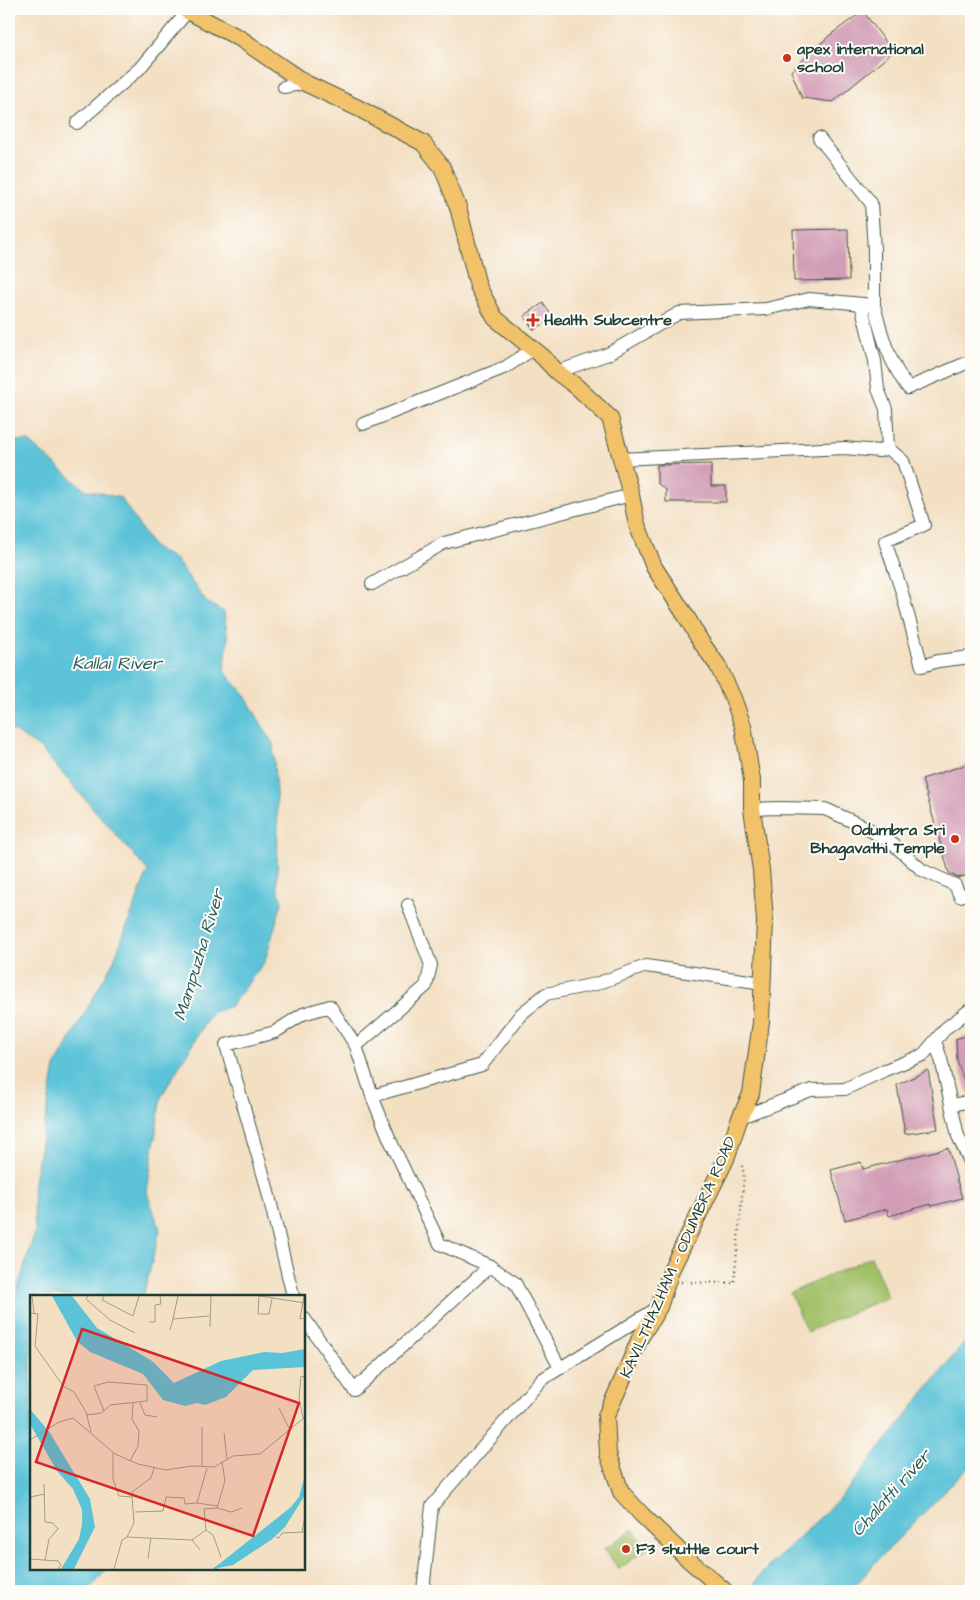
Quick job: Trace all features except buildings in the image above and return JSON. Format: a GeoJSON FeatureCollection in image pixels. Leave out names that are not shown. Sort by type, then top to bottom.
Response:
{"type":"FeatureCollection","features":[{"type":"Feature","properties":{"kind":"main road","name":"KAVILTHAZHAM - ODUMBRA ROAD"},"geometry":{"type":"LineString","coordinates":[[186,10],[241,39],[305,83],[423,142],[442,167],[458,207],[478,286],[496,318],[543,356],[557,372],[577,387],[610,418],[638,525],[654,567],[718,666],[733,698],[743,726],[752,780],[752,809],[761,870],[764,920],[761,1022],[751,1094],[726,1159],[672,1268],[659,1307],[640,1338],[606,1416],[608,1454],[621,1492],[642,1516],[725,1591]]}},
{"type":"Feature","properties":{"kind":"street"},"geometry":{"type":"LineString","coordinates":[[77,123],[139,69],[186,10]]}},
{"type":"Feature","properties":{"kind":"street"},"geometry":{"type":"LineString","coordinates":[[284,87],[305,83]]}},
{"type":"Feature","properties":{"kind":"street"},"geometry":{"type":"LineString","coordinates":[[819,138],[871,203],[874,250],[867,304],[878,389],[886,409],[888,448],[903,461],[924,525],[885,542],[901,589],[922,666],[938,661],[971,657]]}},
{"type":"Feature","properties":{"kind":"street"},"geometry":{"type":"LineString","coordinates":[[557,372],[608,354],[679,313],[766,309],[809,299],[867,304]]}},
{"type":"Feature","properties":{"kind":"street"},"geometry":{"type":"LineString","coordinates":[[867,304],[896,371],[908,388],[971,361]]}},
{"type":"Feature","properties":{"kind":"street"},"geometry":{"type":"LineString","coordinates":[[363,424],[506,367],[534,349]]}},
{"type":"Feature","properties":{"kind":"street"},"geometry":{"type":"LineString","coordinates":[[620,459],[844,448],[879,451],[888,448]]}},
{"type":"Feature","properties":{"kind":"street"},"geometry":{"type":"LineString","coordinates":[[372,584],[444,543],[631,495]]}},
{"type":"Feature","properties":{"kind":"street"},"geometry":{"type":"LineString","coordinates":[[752,809],[824,809],[865,828],[894,845],[922,870],[955,885],[960,896],[971,893]]}},
{"type":"Feature","properties":{"kind":"street"},"geometry":{"type":"LineString","coordinates":[[356,1046],[426,986],[431,965],[408,905]]}},
{"type":"Feature","properties":{"kind":"street"},"geometry":{"type":"LineString","coordinates":[[372,1096],[482,1065],[521,1014],[546,994],[596,984],[646,966],[763,983]]}},
{"type":"Feature","properties":{"kind":"street"},"geometry":{"type":"LineString","coordinates":[[293,1295],[266,1184],[226,1045],[275,1032],[303,1014],[330,1006],[356,1046],[372,1096],[390,1140],[440,1244],[490,1266],[515,1283],[560,1368]]}},
{"type":"Feature","properties":{"kind":"street"},"geometry":{"type":"LineString","coordinates":[[741,1117],[811,1090],[844,1089],[923,1055],[946,1028],[971,1009]]}},
{"type":"Feature","properties":{"kind":"street"},"geometry":{"type":"LineString","coordinates":[[935,1042],[941,1059],[958,1136],[971,1164]]}},
{"type":"Feature","properties":{"kind":"street"},"geometry":{"type":"LineString","coordinates":[[952,1105],[971,1101]]}},
{"type":"Feature","properties":{"kind":"street"},"geometry":{"type":"LineString","coordinates":[[305,1319],[354,1390],[490,1266]]}},
{"type":"Feature","properties":{"kind":"street"},"geometry":{"type":"LineString","coordinates":[[423,1591],[432,1506],[541,1380],[659,1307]]}},
{"type":"Feature","properties":{"kind":"path"},"geometry":{"type":"LineString","coordinates":[[667,1282],[734,1283],[744,1176],[740,1160]]}},
{"type":"Feature","properties":{"kind":"green space"},"geometry":{"type":"Polygon","coordinates":[[[871,1257],[888,1297],[807,1332],[790,1293],[871,1257]]]}},
{"type":"Feature","properties":{"kind":"green space","name":"F3 shuttle court"},"geometry":{"type":"Polygon","coordinates":[[[633,1529],[647,1549],[619,1569],[604,1549],[633,1529]]]}},
{"type":"Feature","properties":{"kind":"water","name":"Kallai River"},"geometry":{"type":"Polygon","coordinates":[[[9,441],[28,441],[84,489],[121,498],[153,547],[176,560],[207,603],[224,612],[228,640],[224,671],[244,694],[273,744],[278,826],[277,886],[282,902],[265,961],[231,1006],[211,1013],[161,1097],[147,1192],[160,1230],[145,1295],[30,1295],[30,1570],[104,1570],[89,1591],[9,1591],[9,1317],[35,1231],[33,1187],[55,1067],[114,960],[148,871],[40,748],[9,728],[9,441]]]}},
{"type":"Feature","properties":{"kind":"water","name":"Chalatti river"},"geometry":{"type":"Polygon","coordinates":[[[971,1334],[971,1464],[874,1564],[851,1591],[750,1591],[761,1574],[843,1495],[971,1334]]]}},
{"type":"Feature","properties":{"kind":"place","name":"apex international school"},"geometry":{"type":"Point","coordinates":[787,58]}},
{"type":"Feature","properties":{"kind":"place","name":"Health Subcentre"},"geometry":{"type":"Point","coordinates":[533,320]}},
{"type":"Feature","properties":{"kind":"place","name":"Odumbra Sri Bhagavathi Temple"},"geometry":{"type":"Point","coordinates":[955,839]}},
{"type":"Feature","properties":{"kind":"place","name":"F3 shuttle court"},"geometry":{"type":"Point","coordinates":[626,1549]}},
{"type":"Feature","properties":{"kind":"water label","name":"Mampuzha River"},"geometry":{"type":"Point","coordinates":[199,955]}}]}
